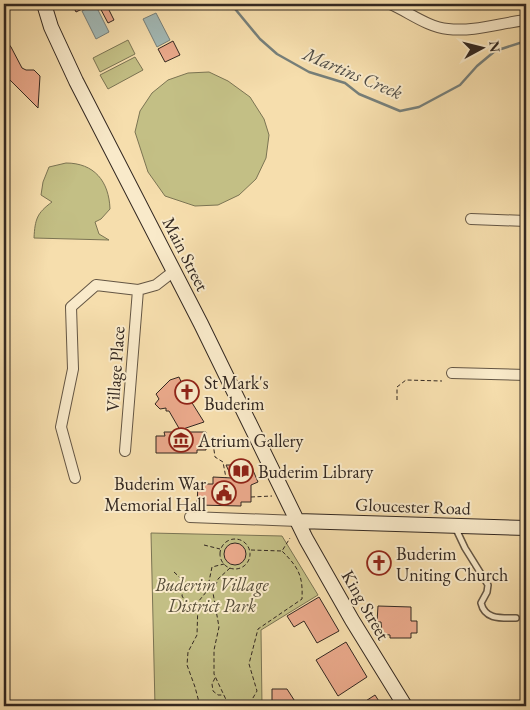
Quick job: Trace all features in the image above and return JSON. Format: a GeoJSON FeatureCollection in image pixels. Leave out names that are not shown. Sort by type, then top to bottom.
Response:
{"type":"FeatureCollection","features":[{"type":"Feature","properties":{"kind":"main road","name":"Main Street"},"geometry":{"type":"LineString","coordinates":[[44,4],[51,27],[76,80],[174,271],[298,521]]}},
{"type":"Feature","properties":{"kind":"main road","name":"Gloucester Road"},"geometry":{"type":"LineString","coordinates":[[298,521],[526,528]]}},
{"type":"Feature","properties":{"kind":"main road","name":"King Street"},"geometry":{"type":"LineString","coordinates":[[298,521],[306,539],[352,620],[405,706]]}},
{"type":"Feature","properties":{"kind":"street"},"geometry":{"type":"LineString","coordinates":[[390,4],[426,22],[448,29],[472,29],[526,20]]}},
{"type":"Feature","properties":{"kind":"street"},"geometry":{"type":"LineString","coordinates":[[471,220],[526,221]]}},
{"type":"Feature","properties":{"kind":"street"},"geometry":{"type":"LineString","coordinates":[[74,478],[61,426],[73,369],[71,307],[96,285],[138,290],[156,284],[174,271]]}},
{"type":"Feature","properties":{"kind":"street","name":"Village Place"},"geometry":{"type":"LineString","coordinates":[[125,452],[138,290]]}},
{"type":"Feature","properties":{"kind":"street"},"geometry":{"type":"LineString","coordinates":[[452,373],[526,375]]}},
{"type":"Feature","properties":{"kind":"street"},"geometry":{"type":"LineString","coordinates":[[190,517],[298,521]]}},
{"type":"Feature","properties":{"kind":"lane"},"geometry":{"type":"LineString","coordinates":[[455,526],[465,548],[488,585],[488,592],[481,603],[483,609],[492,616],[516,618]]}},
{"type":"Feature","properties":{"kind":"path"},"geometry":{"type":"LineString","coordinates":[[397,400],[397,387],[406,380],[442,381]]}},
{"type":"Feature","properties":{"kind":"path"},"geometry":{"type":"LineString","coordinates":[[206,445],[247,438]]}},
{"type":"Feature","properties":{"kind":"path"},"geometry":{"type":"LineString","coordinates":[[213,443],[215,457],[223,462],[226,478]]}},
{"type":"Feature","properties":{"kind":"path"},"geometry":{"type":"LineString","coordinates":[[251,498],[276,496]]}},
{"type":"Feature","properties":{"kind":"path"},"geometry":{"type":"LineString","coordinates":[[235,538],[244,542],[250,550],[249,560],[237,569],[230,568],[221,560],[220,550],[226,542],[235,538]]}},
{"type":"Feature","properties":{"kind":"path"},"geometry":{"type":"LineString","coordinates":[[282,552],[290,538]]}},
{"type":"Feature","properties":{"kind":"path"},"geometry":{"type":"LineString","coordinates":[[204,545],[220,550]]}},
{"type":"Feature","properties":{"kind":"path"},"geometry":{"type":"LineString","coordinates":[[230,568],[218,579],[213,593],[219,627],[214,650],[214,674],[229,706],[250,703],[256,691],[249,664],[250,654],[258,629],[302,599],[303,583],[294,562],[282,552],[250,550]]}},
{"type":"Feature","properties":{"kind":"path"},"geometry":{"type":"LineString","coordinates":[[200,706],[186,665],[188,652],[197,635],[198,602],[207,591],[212,567],[224,564]]}},
{"type":"Feature","properties":{"kind":"path"},"geometry":{"type":"LineString","coordinates":[[174,572],[183,582],[182,596],[188,609]]}},
{"type":"Feature","properties":{"kind":"path"},"geometry":{"type":"LineString","coordinates":[[182,606],[197,610],[215,604]]}},
{"type":"Feature","properties":{"kind":"path"},"geometry":{"type":"LineString","coordinates":[[215,677],[212,684],[213,691],[224,695]]}},
{"type":"Feature","properties":{"kind":"green space"},"geometry":{"type":"Polygon","coordinates":[[[128,40],[135,54],[100,72],[93,58],[128,40]]]}},
{"type":"Feature","properties":{"kind":"green space"},"geometry":{"type":"Polygon","coordinates":[[[135,57],[143,70],[108,89],[100,75],[135,57]]]}},
{"type":"Feature","properties":{"kind":"green space"},"geometry":{"type":"Polygon","coordinates":[[[209,72],[228,81],[250,97],[264,119],[269,135],[266,158],[256,179],[239,195],[218,205],[195,206],[165,196],[148,172],[135,132],[140,111],[152,93],[168,80],[188,73],[209,72]]]}},
{"type":"Feature","properties":{"kind":"green space"},"geometry":{"type":"Polygon","coordinates":[[[66,163],[85,166],[92,170],[103,182],[107,190],[110,209],[101,219],[95,222],[99,234],[109,240],[34,238],[38,217],[52,202],[41,195],[43,182],[49,167],[66,163]]]}},
{"type":"Feature","properties":{"kind":"green space","name":"Buderim Village District Park"},"geometry":{"type":"Polygon","coordinates":[[[151,533],[282,536],[318,595],[261,630],[262,706],[155,706],[151,533]]]}},
{"type":"Feature","properties":{"kind":"water"},"geometry":{"type":"Polygon","coordinates":[[[95,4],[109,32],[96,39],[82,11],[95,4]]]}},
{"type":"Feature","properties":{"kind":"water"},"geometry":{"type":"Polygon","coordinates":[[[156,13],[170,40],[157,47],[143,19],[156,13]]]}},
{"type":"Feature","properties":{"kind":"building"},"geometry":{"type":"Polygon","coordinates":[[[72,4],[92,4],[76,12],[72,4]]]}},
{"type":"Feature","properties":{"kind":"building"},"geometry":{"type":"Polygon","coordinates":[[[98,4],[106,4],[114,20],[108,23],[98,4]]]}},
{"type":"Feature","properties":{"kind":"building"},"geometry":{"type":"Polygon","coordinates":[[[4,38],[22,68],[34,70],[40,76],[38,108],[4,74],[4,38]]]}},
{"type":"Feature","properties":{"kind":"building"},"geometry":{"type":"Polygon","coordinates":[[[173,41],[180,55],[165,62],[158,49],[173,41]]]}},
{"type":"Feature","properties":{"kind":"building","name":"St Mark's Buderim"},"geometry":{"type":"Polygon","coordinates":[[[179,377],[183,386],[190,383],[196,394],[189,398],[204,422],[180,430],[169,411],[166,411],[166,408],[160,409],[155,404],[159,399],[156,394],[170,380],[179,377]]]}},
{"type":"Feature","properties":{"kind":"building","name":"Atrium Gallery"},"geometry":{"type":"Polygon","coordinates":[[[164,432],[206,432],[206,450],[197,450],[197,453],[156,453],[156,436],[165,436],[164,432]]]}},
{"type":"Feature","properties":{"kind":"building","name":"Buderim War Memorial Hall"},"geometry":{"type":"Polygon","coordinates":[[[240,460],[241,464],[249,461],[258,482],[251,485],[251,502],[241,502],[241,506],[197,505],[198,484],[213,484],[213,477],[232,478],[226,465],[235,465],[240,460]]]}},
{"type":"Feature","properties":{"kind":"building"},"geometry":{"type":"Polygon","coordinates":[[[235,543],[243,546],[246,554],[243,562],[235,565],[227,562],[224,554],[227,546],[235,543]]]}},
{"type":"Feature","properties":{"kind":"building"},"geometry":{"type":"Polygon","coordinates":[[[319,597],[339,631],[317,643],[304,621],[294,627],[287,616],[319,597]]]}},
{"type":"Feature","properties":{"kind":"building"},"geometry":{"type":"Polygon","coordinates":[[[378,606],[411,607],[411,621],[417,621],[417,633],[411,633],[411,638],[390,638],[390,635],[382,634],[381,622],[377,622],[378,606]]]}},
{"type":"Feature","properties":{"kind":"building"},"geometry":{"type":"Polygon","coordinates":[[[346,642],[367,677],[338,696],[316,660],[346,642]]]}},
{"type":"Feature","properties":{"kind":"building"},"geometry":{"type":"Polygon","coordinates":[[[272,689],[287,689],[298,706],[272,706],[272,689]]]}},
{"type":"Feature","properties":{"kind":"building"},"geometry":{"type":"Polygon","coordinates":[[[375,695],[382,706],[358,706],[375,695]]]}},
{"type":"Feature","properties":{"kind":"waterway","name":"Martins Creek"},"geometry":{"type":"LineString","coordinates":[[231,4],[260,39],[277,54],[309,72],[345,83],[359,94],[400,111],[419,107],[460,85],[477,66],[495,51],[526,41]]}},
{"type":"Feature","properties":{"kind":"place","name":"St Mark's Buderim"},"geometry":{"type":"Point","coordinates":[187,392]}},
{"type":"Feature","properties":{"kind":"place","name":"Atrium Gallery"},"geometry":{"type":"Point","coordinates":[181,440]}},
{"type":"Feature","properties":{"kind":"place","name":"Buderim Library"},"geometry":{"type":"Point","coordinates":[241,471]}},
{"type":"Feature","properties":{"kind":"place","name":"Buderim War Memorial Hall"},"geometry":{"type":"Point","coordinates":[224,493]}},
{"type":"Feature","properties":{"kind":"place","name":"Buderim Uniting Church"},"geometry":{"type":"Point","coordinates":[379,563]}}]}
